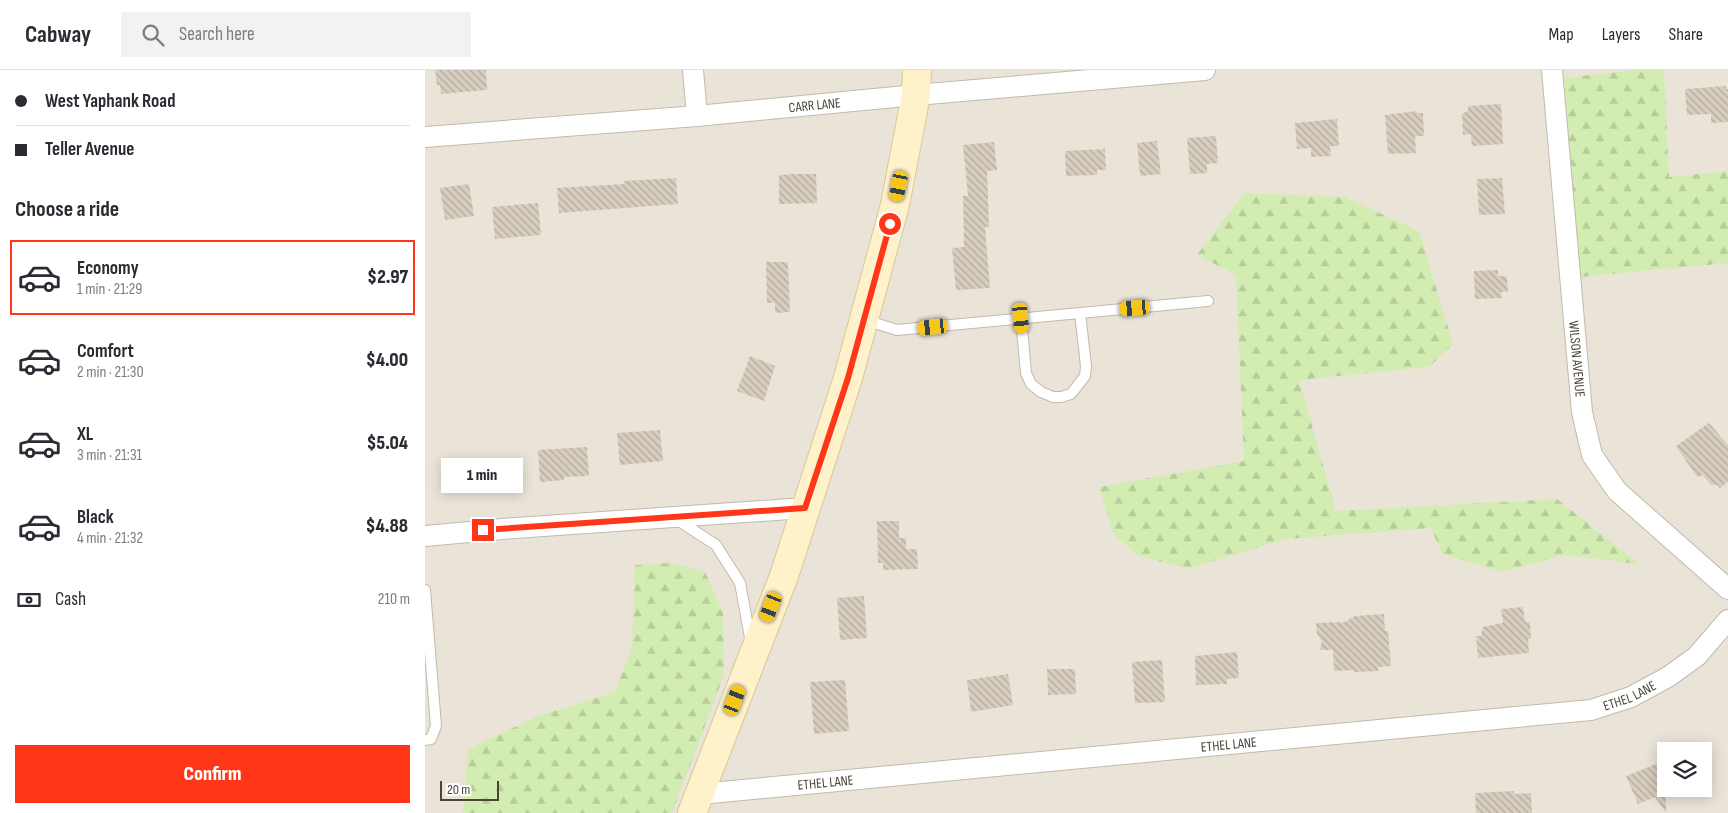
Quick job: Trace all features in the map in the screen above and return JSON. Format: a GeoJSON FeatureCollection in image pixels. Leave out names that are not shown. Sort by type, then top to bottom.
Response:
{"type":"FeatureCollection","features":[{"type":"Feature","properties":{"kind":"street"},"geometry":{"type":"LineString","coordinates":[[693,70],[697,116]]}},
{"type":"Feature","properties":{"kind":"street","name":"CARR LANE"},"geometry":{"type":"LineString","coordinates":[[425,137],[697,116],[916,82],[1205,70]]}},
{"type":"Feature","properties":{"kind":"street","name":"WILSON AVENUE"},"geometry":{"type":"LineString","coordinates":[[1552,70],[1582,412],[1592,455],[1617,491],[1728,589]]}},
{"type":"Feature","properties":{"kind":"street"},"geometry":{"type":"LineString","coordinates":[[696,803],[784,576],[845,387],[895,205],[916,82]]}},
{"type":"Feature","properties":{"kind":"street"},"geometry":{"type":"LineString","coordinates":[[425,536],[805,508]]}},
{"type":"Feature","properties":{"kind":"street","name":"ETHEL LANE"},"geometry":{"type":"LineString","coordinates":[[696,803],[1591,710],[1631,697],[1668,677],[1697,656],[1728,620]]}},
{"type":"Feature","properties":{"kind":"lane"},"geometry":{"type":"LineString","coordinates":[[864,320],[897,330],[1208,301]]}},
{"type":"Feature","properties":{"kind":"lane"},"geometry":{"type":"LineString","coordinates":[[1021,318],[1027,373],[1031,384],[1041,392],[1053,397],[1061,397],[1071,394],[1085,376],[1086,366],[1080,313]]}},
{"type":"Feature","properties":{"kind":"lane"},"geometry":{"type":"LineString","coordinates":[[673,517],[716,544],[740,583],[753,655]]}},
{"type":"Feature","properties":{"kind":"lane"},"geometry":{"type":"LineString","coordinates":[[425,590],[436,726],[431,739],[425,740]]}},
{"type":"Feature","properties":{"kind":"shaded area"},"geometry":{"type":"Polygon","coordinates":[[[425,70],[1728,70],[1728,813],[425,813],[425,70]]]}},
{"type":"Feature","properties":{"kind":"green space"},"geometry":{"type":"Polygon","coordinates":[[[1636,70],[1664,70],[1669,177],[1728,171],[1728,263],[1580,277],[1564,78],[1636,70]]]}},
{"type":"Feature","properties":{"kind":"green space"},"geometry":{"type":"Polygon","coordinates":[[[1244,193],[1344,197],[1419,231],[1453,344],[1429,367],[1299,380],[1336,511],[1557,499],[1639,564],[1564,555],[1502,572],[1442,554],[1431,528],[1286,539],[1188,569],[1137,555],[1114,535],[1099,487],[1244,461],[1236,275],[1197,255],[1244,193]]]}},
{"type":"Feature","properties":{"kind":"green space"},"geometry":{"type":"Polygon","coordinates":[[[673,563],[705,572],[723,612],[724,675],[672,813],[463,813],[468,749],[538,716],[615,692],[632,647],[635,565],[673,563]]]}},
{"type":"Feature","properties":{"kind":"building"},"geometry":{"type":"Polygon","coordinates":[[[435,70],[486,70],[487,90],[441,94],[440,85],[437,86],[435,70]]]}},
{"type":"Feature","properties":{"kind":"building"},"geometry":{"type":"Polygon","coordinates":[[[1726,86],[1726,89],[1728,89],[1728,122],[1711,123],[1711,114],[1687,115],[1685,89],[1726,86]]]}},
{"type":"Feature","properties":{"kind":"building"},"geometry":{"type":"Polygon","coordinates":[[[1501,104],[1503,144],[1472,146],[1471,134],[1463,135],[1462,114],[1468,111],[1468,106],[1501,104]]]}},
{"type":"Feature","properties":{"kind":"building"},"geometry":{"type":"Polygon","coordinates":[[[1417,111],[1417,113],[1423,113],[1424,136],[1415,136],[1416,153],[1388,154],[1385,115],[1417,111]]]}},
{"type":"Feature","properties":{"kind":"building"},"geometry":{"type":"Polygon","coordinates":[[[1337,119],[1339,146],[1330,146],[1331,156],[1311,157],[1311,148],[1297,149],[1295,123],[1337,119]]]}},
{"type":"Feature","properties":{"kind":"building"},"geometry":{"type":"Polygon","coordinates":[[[1216,136],[1218,163],[1207,164],[1207,173],[1190,174],[1187,138],[1216,136]]]}},
{"type":"Feature","properties":{"kind":"building"},"geometry":{"type":"Polygon","coordinates":[[[1157,141],[1161,174],[1140,176],[1137,143],[1157,141]]]}},
{"type":"Feature","properties":{"kind":"building"},"geometry":{"type":"Polygon","coordinates":[[[994,142],[997,170],[987,171],[989,227],[985,227],[990,288],[956,290],[952,248],[964,247],[963,196],[968,196],[963,145],[994,142]]]}},
{"type":"Feature","properties":{"kind":"building"},"geometry":{"type":"Polygon","coordinates":[[[1105,149],[1106,170],[1097,170],[1097,175],[1066,176],[1065,151],[1105,149]]]}},
{"type":"Feature","properties":{"kind":"building"},"geometry":{"type":"Polygon","coordinates":[[[816,174],[817,203],[779,204],[779,175],[816,174]]]}},
{"type":"Feature","properties":{"kind":"building"},"geometry":{"type":"Polygon","coordinates":[[[676,178],[678,204],[559,213],[557,188],[624,184],[623,181],[676,178]]]}},
{"type":"Feature","properties":{"kind":"building"},"geometry":{"type":"Polygon","coordinates":[[[1502,178],[1505,214],[1479,215],[1477,179],[1502,178]]]}},
{"type":"Feature","properties":{"kind":"building"},"geometry":{"type":"Polygon","coordinates":[[[469,184],[474,216],[445,220],[440,188],[469,184]]]}},
{"type":"Feature","properties":{"kind":"building"},"geometry":{"type":"Polygon","coordinates":[[[538,203],[541,235],[495,239],[492,207],[538,203]]]}},
{"type":"Feature","properties":{"kind":"building"},"geometry":{"type":"Polygon","coordinates":[[[766,262],[788,262],[790,312],[775,313],[775,303],[767,303],[766,262]]]}},
{"type":"Feature","properties":{"kind":"building"},"geometry":{"type":"Polygon","coordinates":[[[1498,270],[1498,276],[1507,276],[1508,292],[1501,292],[1502,298],[1475,299],[1474,271],[1498,270]]]}},
{"type":"Feature","properties":{"kind":"building"},"geometry":{"type":"Polygon","coordinates":[[[750,356],[775,366],[764,401],[737,391],[750,356]]]}},
{"type":"Feature","properties":{"kind":"building"},"geometry":{"type":"Polygon","coordinates":[[[1709,423],[1728,445],[1728,482],[1720,488],[1717,485],[1711,485],[1703,475],[1697,477],[1676,446],[1709,423]]]}},
{"type":"Feature","properties":{"kind":"building"},"geometry":{"type":"Polygon","coordinates":[[[660,430],[663,461],[620,465],[617,433],[660,430]]]}},
{"type":"Feature","properties":{"kind":"building"},"geometry":{"type":"Polygon","coordinates":[[[587,447],[589,476],[564,477],[564,480],[540,482],[538,450],[587,447]]]}},
{"type":"Feature","properties":{"kind":"building"},"geometry":{"type":"Polygon","coordinates":[[[877,521],[899,521],[899,538],[906,538],[906,549],[917,549],[918,569],[883,570],[883,563],[878,563],[877,521]]]}},
{"type":"Feature","properties":{"kind":"building"},"geometry":{"type":"Polygon","coordinates":[[[864,596],[867,638],[840,640],[837,598],[864,596]]]}},
{"type":"Feature","properties":{"kind":"building"},"geometry":{"type":"Polygon","coordinates":[[[1523,607],[1525,622],[1530,622],[1531,639],[1528,639],[1529,653],[1478,658],[1476,636],[1481,636],[1483,627],[1503,623],[1501,609],[1523,607]]]}},
{"type":"Feature","properties":{"kind":"building"},"geometry":{"type":"Polygon","coordinates":[[[1384,614],[1385,631],[1388,631],[1391,666],[1378,667],[1378,671],[1334,671],[1333,650],[1320,650],[1322,641],[1317,634],[1316,623],[1345,622],[1355,616],[1384,614]]]}},
{"type":"Feature","properties":{"kind":"building"},"geometry":{"type":"Polygon","coordinates":[[[1237,652],[1239,678],[1227,679],[1227,684],[1196,685],[1195,656],[1237,652]]]}},
{"type":"Feature","properties":{"kind":"building"},"geometry":{"type":"Polygon","coordinates":[[[1162,660],[1165,702],[1135,703],[1132,662],[1162,660]]]}},
{"type":"Feature","properties":{"kind":"building"},"geometry":{"type":"Polygon","coordinates":[[[1047,669],[1075,669],[1076,694],[1048,695],[1047,669]]]}},
{"type":"Feature","properties":{"kind":"building"},"geometry":{"type":"Polygon","coordinates":[[[1008,674],[1013,705],[971,712],[967,680],[1008,674]]]}},
{"type":"Feature","properties":{"kind":"building"},"geometry":{"type":"Polygon","coordinates":[[[845,680],[849,731],[814,734],[810,682],[845,680]]]}},
{"type":"Feature","properties":{"kind":"building"},"geometry":{"type":"Polygon","coordinates":[[[1657,764],[1657,797],[1666,797],[1666,813],[1655,797],[1638,804],[1626,776],[1657,764]]]}},
{"type":"Feature","properties":{"kind":"building"},"geometry":{"type":"Polygon","coordinates":[[[1514,791],[1514,794],[1531,793],[1532,813],[1476,813],[1475,793],[1514,791]]]}},
{"type":"Feature","properties":{"kind":"route"},"geometry":{"type":"LineString","coordinates":[[483,530],[805,508],[848,378],[890,224]]}}]}
